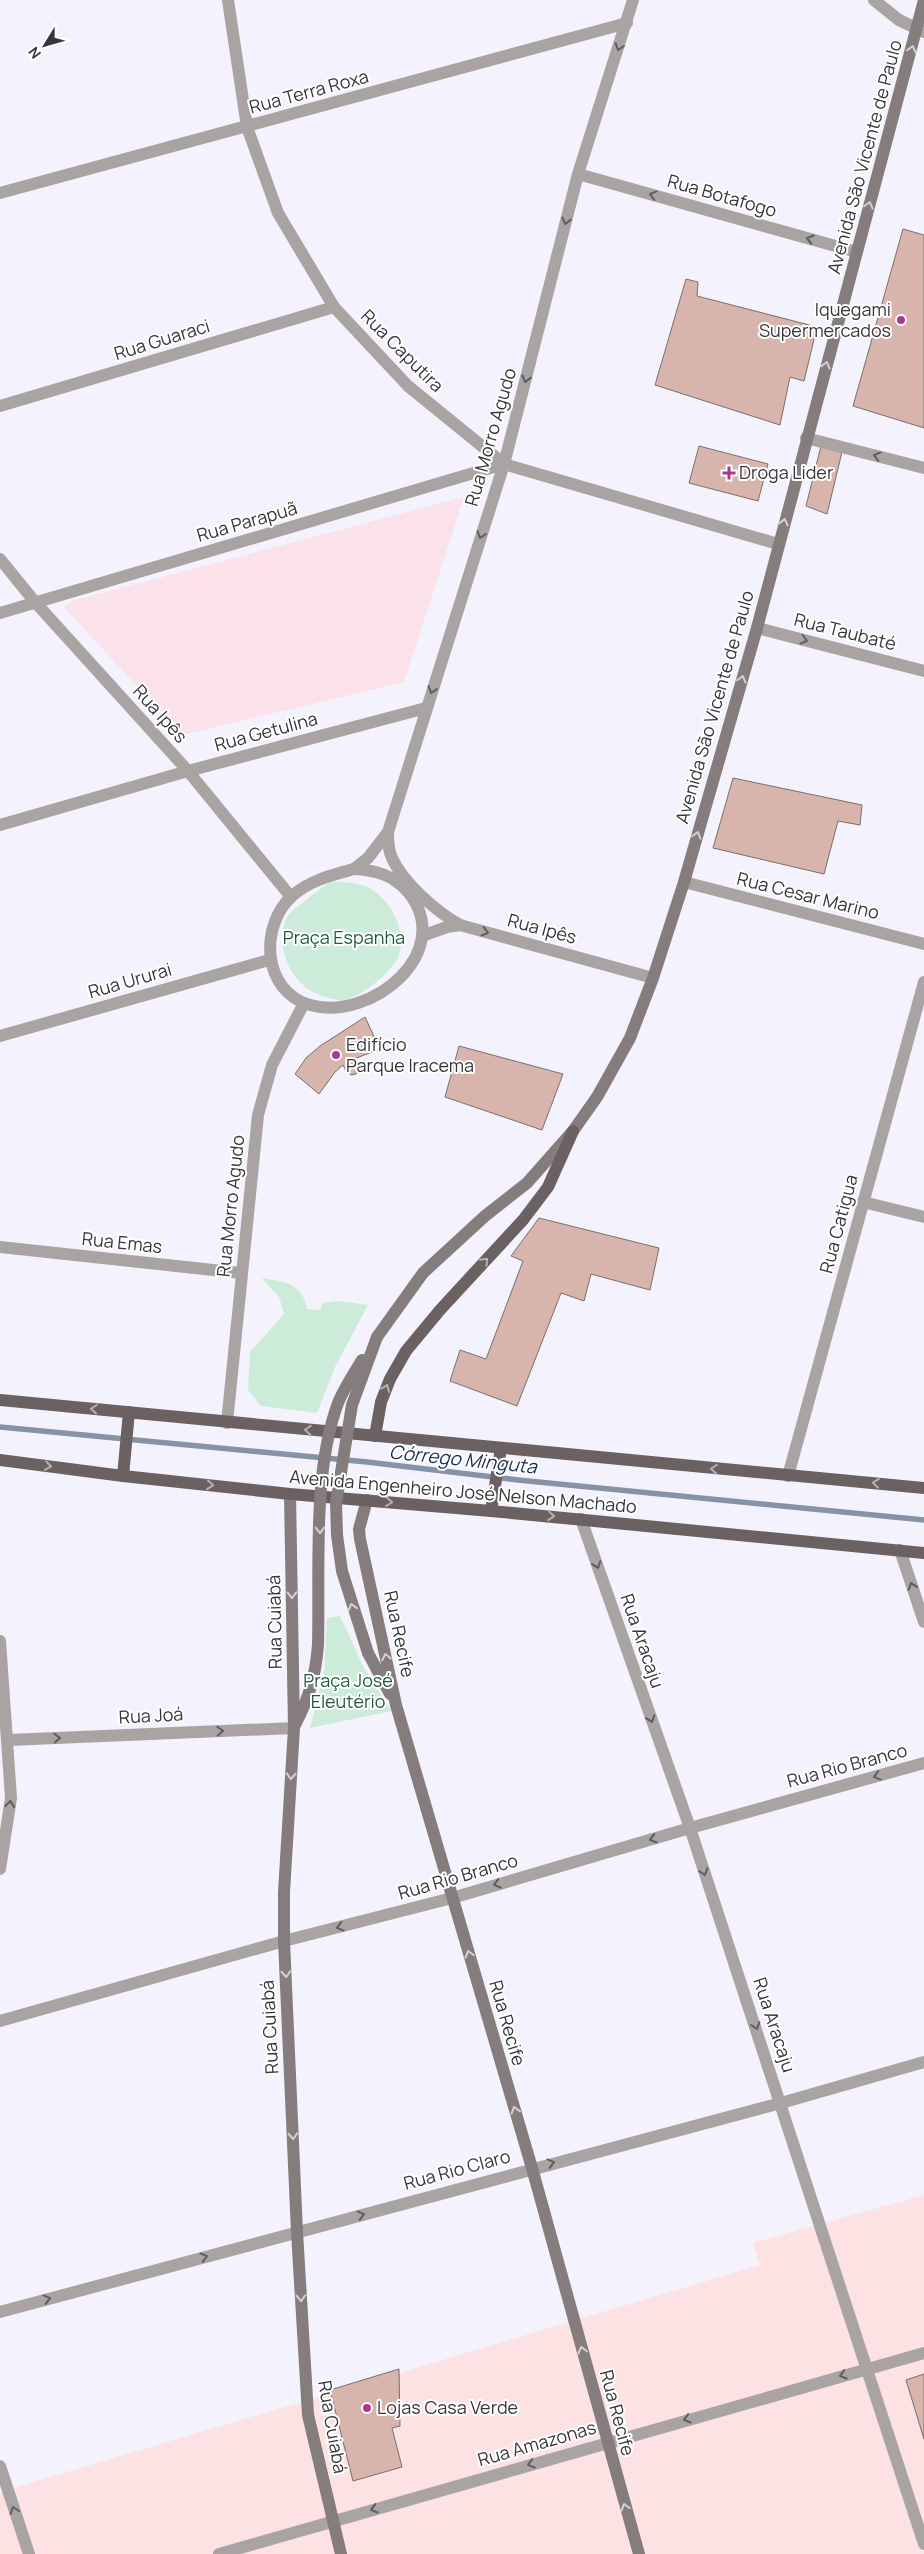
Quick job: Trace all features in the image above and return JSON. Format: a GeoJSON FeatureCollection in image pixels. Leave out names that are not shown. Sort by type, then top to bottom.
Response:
{"type":"FeatureCollection","features":[{"type":"Feature","properties":{"kind":"main road","name":"Avenida São Vicente de Paulo"},"geometry":{"type":"LineString","coordinates":[[294,1728],[312,1689],[317,1669],[322,1484],[330,1428],[339,1402],[352,1376],[377,1337],[423,1274],[485,1216],[526,1183],[573,1131],[596,1098],[630,1038],[654,978],[684,882],[757,628],[857,252],[921,31],[924,0]]}},
{"type":"Feature","properties":{"kind":"main road"},"geometry":{"type":"LineString","coordinates":[[375,1436],[381,1402],[390,1379],[406,1351],[440,1310],[533,1207],[548,1187],[573,1131]]}},
{"type":"Feature","properties":{"kind":"main road","name":"Avenida São Vicente de Paulo"},"geometry":{"type":"LineString","coordinates":[[377,1337],[352,1405],[336,1503],[337,1535],[342,1571],[368,1653],[396,1705]]}},
{"type":"Feature","properties":{"kind":"main road"},"geometry":{"type":"LineString","coordinates":[[0,1400],[924,1488]]}},
{"type":"Feature","properties":{"kind":"main road"},"geometry":{"type":"LineString","coordinates":[[123,1476],[129,1412]]}},
{"type":"Feature","properties":{"kind":"main road"},"geometry":{"type":"LineString","coordinates":[[491,1511],[500,1448]]}},
{"type":"Feature","properties":{"kind":"main road","name":"Avenida Engenheiro José Nelson Machado"},"geometry":{"type":"LineString","coordinates":[[0,1460],[123,1476],[290,1494],[581,1519],[924,1553]]}},
{"type":"Feature","properties":{"kind":"main road","name":"Rua Cuiabá"},"geometry":{"type":"LineString","coordinates":[[290,1494],[294,1728],[284,1892],[284,1941],[297,2232],[308,2415],[332,2523],[341,2554]]}},
{"type":"Feature","properties":{"kind":"main road","name":"Rua Recife"},"geometry":{"type":"LineString","coordinates":[[366,1500],[359,1529],[360,1539],[396,1705],[532,2168],[639,2554]]}},
{"type":"Feature","properties":{"kind":"street","name":"Rua Caputira"},"geometry":{"type":"LineString","coordinates":[[228,0],[247,127],[278,212],[334,307],[408,386],[504,464],[778,544]]}},
{"type":"Feature","properties":{"kind":"street","name":"Rua Morro Agudo"},"geometry":{"type":"LineString","coordinates":[[354,869],[368,858],[388,832],[504,464],[578,174],[633,0]]}},
{"type":"Feature","properties":{"kind":"street"},"geometry":{"type":"LineString","coordinates":[[874,0],[899,20],[921,31]]}},
{"type":"Feature","properties":{"kind":"street","name":"Rua Terra Roxa"},"geometry":{"type":"LineString","coordinates":[[0,193],[627,23]]}},
{"type":"Feature","properties":{"kind":"street","name":"Rua Botafogo"},"geometry":{"type":"LineString","coordinates":[[578,174],[857,252]]}},
{"type":"Feature","properties":{"kind":"street","name":"Rua Guaraci"},"geometry":{"type":"LineString","coordinates":[[0,406],[334,307]]}},
{"type":"Feature","properties":{"kind":"street"},"geometry":{"type":"LineString","coordinates":[[806,438],[924,468]]}},
{"type":"Feature","properties":{"kind":"street","name":"Rua Parapuã"},"geometry":{"type":"LineString","coordinates":[[0,613],[504,464]]}},
{"type":"Feature","properties":{"kind":"street","name":"Rua Ipês"},"geometry":{"type":"LineString","coordinates":[[0,559],[35,602],[188,771],[291,897]]}},
{"type":"Feature","properties":{"kind":"street","name":"Rua Taubaté"},"geometry":{"type":"LineString","coordinates":[[757,628],[924,671]]}},
{"type":"Feature","properties":{"kind":"street","name":"Rua Getulina"},"geometry":{"type":"LineString","coordinates":[[0,825],[188,771],[426,708]]}},
{"type":"Feature","properties":{"kind":"street"},"geometry":{"type":"LineString","coordinates":[[388,832],[388,848],[396,866],[437,911],[460,925]]}},
{"type":"Feature","properties":{"kind":"street"},"geometry":{"type":"LineString","coordinates":[[354,869],[373,870],[390,876],[417,903],[423,920],[418,952],[395,984],[381,993],[353,1005],[318,1007],[304,1003],[283,987],[269,960],[275,926],[280,912],[291,897],[308,883],[354,869]]}},
{"type":"Feature","properties":{"kind":"street","name":"Rua Cesar Marino"},"geometry":{"type":"LineString","coordinates":[[684,882],[924,944]]}},
{"type":"Feature","properties":{"kind":"street","name":"Rua Ipês"},"geometry":{"type":"LineString","coordinates":[[422,936],[447,927],[460,925],[654,978]]}},
{"type":"Feature","properties":{"kind":"street","name":"Rua Ururai"},"geometry":{"type":"LineString","coordinates":[[0,1036],[269,960]]}},
{"type":"Feature","properties":{"kind":"street","name":"Rua Catigua"},"geometry":{"type":"LineString","coordinates":[[788,1476],[924,982]]}},
{"type":"Feature","properties":{"kind":"street","name":"Rua Morro Agudo"},"geometry":{"type":"LineString","coordinates":[[227,1423],[258,1115],[272,1065],[304,1003]]}},
{"type":"Feature","properties":{"kind":"street"},"geometry":{"type":"LineString","coordinates":[[863,1202],[924,1217]]}},
{"type":"Feature","properties":{"kind":"street","name":"Rua Emas"},"geometry":{"type":"LineString","coordinates":[[0,1248],[241,1273]]}},
{"type":"Feature","properties":{"kind":"street","name":"Rua Aracaju"},"geometry":{"type":"LineString","coordinates":[[581,1519],[690,1828],[781,2103],[865,2369],[924,2544]]}},
{"type":"Feature","properties":{"kind":"street"},"geometry":{"type":"LineString","coordinates":[[900,1550],[924,1622]]}},
{"type":"Feature","properties":{"kind":"street"},"geometry":{"type":"LineString","coordinates":[[0,1641],[11,1798],[0,1869]]}},
{"type":"Feature","properties":{"kind":"street","name":"Rua Joá"},"geometry":{"type":"LineString","coordinates":[[8,1740],[294,1728]]}},
{"type":"Feature","properties":{"kind":"street","name":"Rua Rio Branco"},"geometry":{"type":"LineString","coordinates":[[0,2021],[284,1941],[452,1898],[690,1828],[924,1763]]}},
{"type":"Feature","properties":{"kind":"street","name":"Rua Rio Claro"},"geometry":{"type":"LineString","coordinates":[[0,2312],[532,2168],[781,2103],[924,2062]]}},
{"type":"Feature","properties":{"kind":"street","name":"Rua Amazonas"},"geometry":{"type":"LineString","coordinates":[[219,2554],[332,2523],[607,2442],[924,2354]]}},
{"type":"Feature","properties":{"kind":"street"},"geometry":{"type":"LineString","coordinates":[[0,2466],[29,2554]]}},
{"type":"Feature","properties":{"kind":"shaded area"},"geometry":{"type":"Polygon","coordinates":[[[464,497],[404,682],[182,735],[64,607],[72,601],[464,497]]]}},
{"type":"Feature","properties":{"kind":"shaded area"},"geometry":{"type":"Polygon","coordinates":[[[924,2195],[924,2554],[0,2554],[0,2492],[760,2265],[753,2243],[924,2195]]]}},
{"type":"Feature","properties":{"kind":"green space","name":"Praça Espanha"},"geometry":{"type":"Polygon","coordinates":[[[330,882],[358,884],[375,892],[395,915],[401,935],[399,955],[391,968],[366,990],[349,999],[342,1000],[330,999],[304,986],[291,970],[283,950],[283,929],[286,919],[299,905],[330,882]]]}},
{"type":"Feature","properties":{"kind":"green space"},"geometry":{"type":"Polygon","coordinates":[[[262,1278],[292,1285],[305,1300],[307,1309],[320,1310],[323,1303],[337,1301],[368,1305],[335,1367],[317,1413],[261,1406],[248,1390],[250,1352],[284,1314],[279,1297],[262,1278]]]}},
{"type":"Feature","properties":{"kind":"green space","name":"Praça José Eleutério"},"geometry":{"type":"Polygon","coordinates":[[[340,1616],[362,1664],[391,1711],[310,1728],[324,1673],[327,1618],[340,1616]]]}},
{"type":"Feature","properties":{"kind":"building","name":"Iquegami Supermercados"},"geometry":{"type":"Polygon","coordinates":[[[903,229],[924,235],[924,428],[853,406],[903,229]]]}},
{"type":"Feature","properties":{"kind":"building"},"geometry":{"type":"Polygon","coordinates":[[[686,279],[698,282],[697,296],[817,327],[804,381],[790,377],[780,425],[655,385],[686,279]]]}},
{"type":"Feature","properties":{"kind":"building","name":"Droga Lider"},"geometry":{"type":"Polygon","coordinates":[[[699,446],[768,464],[758,501],[689,483],[699,446]]]}},
{"type":"Feature","properties":{"kind":"building"},"geometry":{"type":"Polygon","coordinates":[[[821,446],[842,452],[827,514],[806,506],[821,446]]]}},
{"type":"Feature","properties":{"kind":"building"},"geometry":{"type":"Polygon","coordinates":[[[733,778],[862,805],[860,825],[838,821],[824,874],[713,848],[733,778]]]}},
{"type":"Feature","properties":{"kind":"building","name":"Edifício Parque Iracema"},"geometry":{"type":"Polygon","coordinates":[[[365,1017],[380,1049],[354,1059],[360,1070],[356,1074],[351,1075],[343,1065],[335,1072],[319,1094],[295,1074],[306,1058],[320,1046],[365,1017]]]}},
{"type":"Feature","properties":{"kind":"building"},"geometry":{"type":"Polygon","coordinates":[[[459,1046],[563,1074],[542,1130],[445,1097],[459,1046]]]}},
{"type":"Feature","properties":{"kind":"building"},"geometry":{"type":"Polygon","coordinates":[[[539,1218],[659,1248],[650,1290],[591,1274],[584,1301],[561,1293],[517,1406],[450,1381],[460,1350],[486,1359],[523,1261],[511,1256],[539,1218]]]}},
{"type":"Feature","properties":{"kind":"building","name":"Lojas Casa Verde"},"geometry":{"type":"Polygon","coordinates":[[[399,2369],[400,2426],[392,2428],[402,2467],[353,2481],[330,2390],[399,2369]]]}},
{"type":"Feature","properties":{"kind":"building"},"geometry":{"type":"Polygon","coordinates":[[[924,2374],[924,2439],[906,2380],[924,2374]]]}},
{"type":"Feature","properties":{"kind":"waterway","name":"Córrego Minguta"},"geometry":{"type":"LineString","coordinates":[[0,1427],[367,1462],[518,1480],[924,1520]]}},
{"type":"Feature","properties":{"kind":"place","name":"Iquegami Supermercados"},"geometry":{"type":"Point","coordinates":[901,320]}},
{"type":"Feature","properties":{"kind":"place","name":"Droga Lider"},"geometry":{"type":"Point","coordinates":[729,473]}},
{"type":"Feature","properties":{"kind":"place","name":"Edifício Parque Iracema"},"geometry":{"type":"Point","coordinates":[336,1055]}},
{"type":"Feature","properties":{"kind":"place","name":"Lojas Casa Verde"},"geometry":{"type":"Point","coordinates":[367,2408]}}]}
